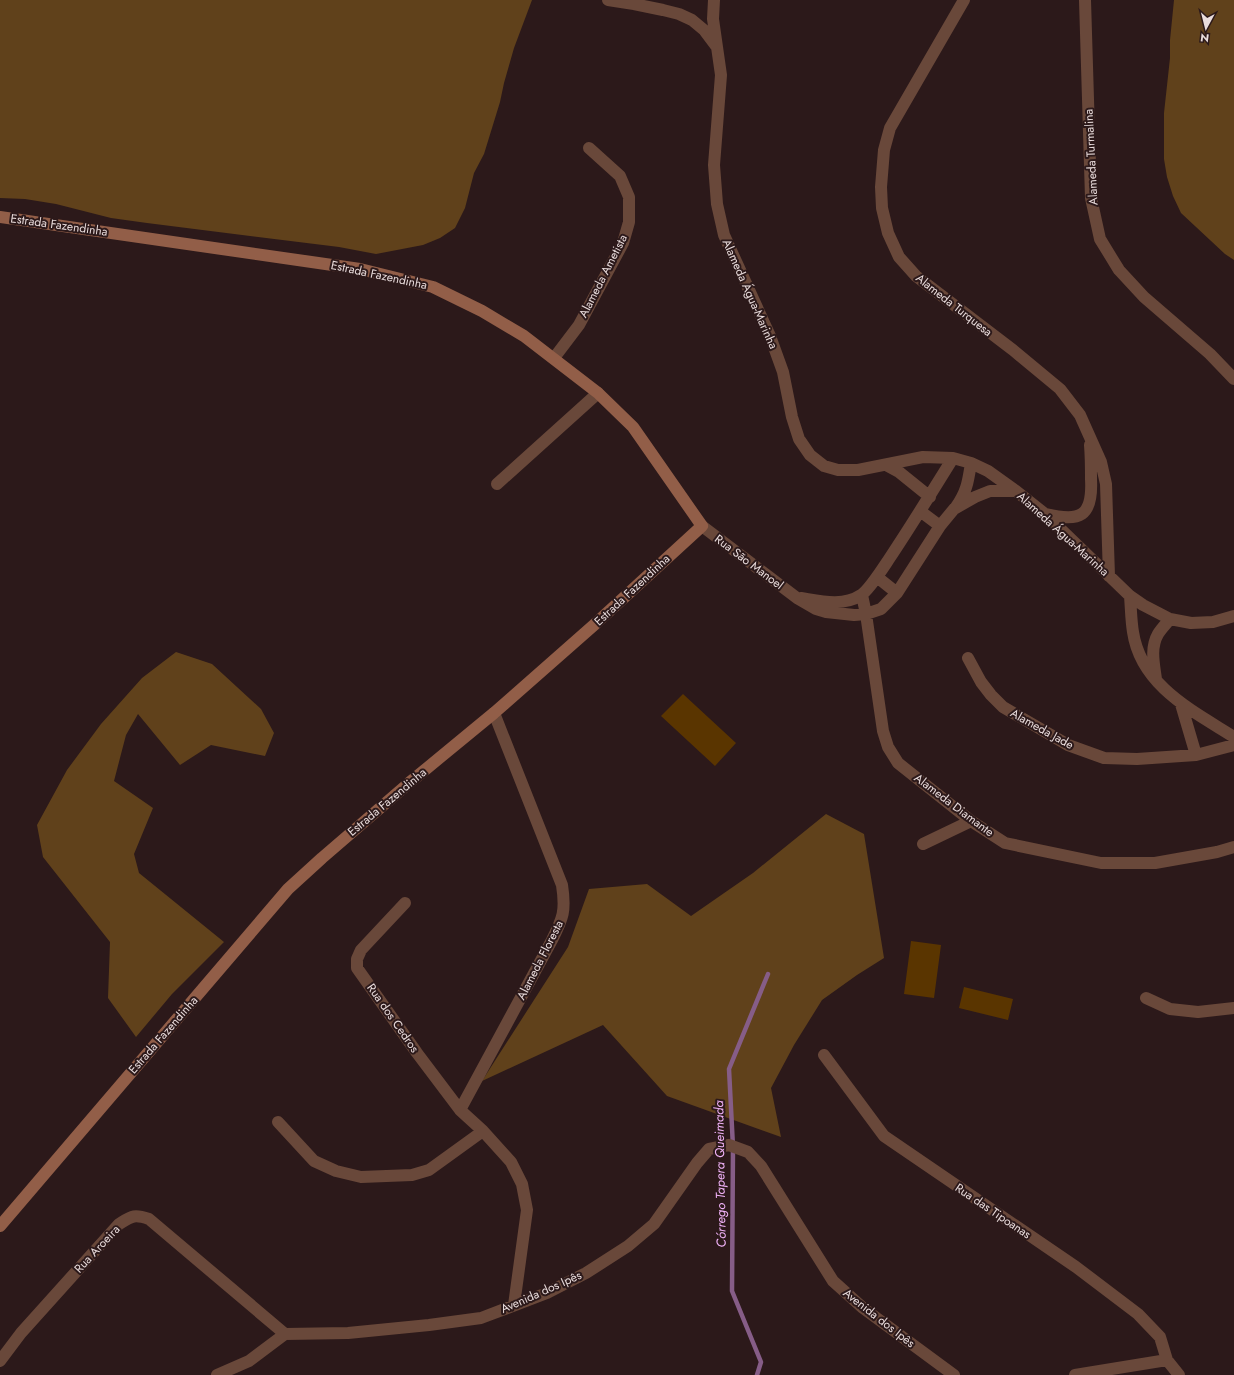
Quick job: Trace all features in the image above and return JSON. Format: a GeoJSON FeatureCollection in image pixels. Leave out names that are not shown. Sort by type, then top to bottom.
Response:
{"type":"FeatureCollection","features":[{"type":"Feature","properties":{"kind":"street","name":"Alameda Água-Marinha"},"geometry":{"type":"LineString","coordinates":[[608,0],[679,14],[692,20],[704,30],[716,47]]}},
{"type":"Feature","properties":{"kind":"street","name":"Alameda Água-Marinha"},"geometry":{"type":"LineString","coordinates":[[714,0],[713,19],[721,75],[714,165],[717,204],[724,235],[770,336],[783,372],[792,416],[799,439],[810,454],[824,466],[838,470],[858,470],[923,457],[953,458],[971,463],[988,471],[1044,514],[1130,596],[1143,605],[1170,620],[1191,623],[1213,622],[1234,616]]}},
{"type":"Feature","properties":{"kind":"street","name":"Alameda Turquesa"},"geometry":{"type":"LineString","coordinates":[[964,0],[890,128],[884,150],[881,187],[882,208],[888,233],[899,257],[916,276],[1060,389],[1080,415],[1101,462],[1106,484],[1109,576]]}},
{"type":"Feature","properties":{"kind":"street","name":"Alameda Turmalina"},"geometry":{"type":"LineString","coordinates":[[1085,0],[1091,198],[1100,239],[1119,270],[1144,297],[1210,354],[1234,379]]}},
{"type":"Feature","properties":{"kind":"street","name":"Alameda Ametista"},"geometry":{"type":"LineString","coordinates":[[554,358],[579,324],[622,243],[629,222],[629,196],[620,176],[589,148]]}},
{"type":"Feature","properties":{"kind":"street","name":"Estrada Fazendinha"},"geometry":{"type":"LineString","coordinates":[[0,217],[352,268],[396,277],[432,287],[482,311],[524,336],[598,393],[633,427],[702,526],[594,625],[494,713],[397,793],[288,889],[0,1226]]}},
{"type":"Feature","properties":{"kind":"street"},"geometry":{"type":"LineString","coordinates":[[497,484],[598,393]]}},
{"type":"Feature","properties":{"kind":"street","name":"Alameda Turquesa"},"geometry":{"type":"LineString","coordinates":[[1044,514],[1062,518],[1072,517],[1084,514],[1089,506],[1092,492],[1092,460],[1088,432]]}},
{"type":"Feature","properties":{"kind":"street"},"geometry":{"type":"LineString","coordinates":[[797,598],[842,602],[862,595],[877,577],[930,497],[953,458]]}},
{"type":"Feature","properties":{"kind":"street"},"geometry":{"type":"LineString","coordinates":[[866,614],[881,608],[897,593],[940,526],[964,495],[968,484],[971,463]]}},
{"type":"Feature","properties":{"kind":"street"},"geometry":{"type":"LineString","coordinates":[[886,465],[899,472],[930,497]]}},
{"type":"Feature","properties":{"kind":"street"},"geometry":{"type":"LineString","coordinates":[[954,509],[975,497],[990,491],[1016,491]]}},
{"type":"Feature","properties":{"kind":"street"},"geometry":{"type":"LineString","coordinates":[[920,511],[940,526]]}},
{"type":"Feature","properties":{"kind":"street","name":"Rua São Manoel"},"geometry":{"type":"LineString","coordinates":[[702,526],[797,598],[816,610],[854,615],[866,614]]}},
{"type":"Feature","properties":{"kind":"street"},"geometry":{"type":"LineString","coordinates":[[877,577],[897,593]]}},
{"type":"Feature","properties":{"kind":"street","name":"Alameda Diamante"},"geometry":{"type":"LineString","coordinates":[[862,595],[883,731],[888,747],[898,763],[971,822],[1005,843],[1101,863],[1155,863],[1217,852],[1234,847]]}},
{"type":"Feature","properties":{"kind":"street"},"geometry":{"type":"LineString","coordinates":[[1130,596],[1133,633],[1138,652],[1145,666],[1156,680],[1181,704],[1234,737]]}},
{"type":"Feature","properties":{"kind":"street"},"geometry":{"type":"LineString","coordinates":[[1156,680],[1153,657],[1154,644],[1158,634],[1170,620]]}},
{"type":"Feature","properties":{"kind":"street","name":"Alameda Jade"},"geometry":{"type":"LineString","coordinates":[[968,658],[981,682],[1003,707],[1068,745],[1104,758],[1137,759],[1196,755],[1234,745]]}},
{"type":"Feature","properties":{"kind":"street"},"geometry":{"type":"LineString","coordinates":[[1181,704],[1196,755]]}},
{"type":"Feature","properties":{"kind":"street","name":"Alameda Floresta"},"geometry":{"type":"LineString","coordinates":[[460,1110],[552,940],[562,920],[565,902],[562,885],[494,713]]}},
{"type":"Feature","properties":{"kind":"street"},"geometry":{"type":"LineString","coordinates":[[923,844],[971,822]]}},
{"type":"Feature","properties":{"kind":"street","name":"Rua dos Cedros"},"geometry":{"type":"LineString","coordinates":[[405,903],[361,950],[357,959],[357,968],[417,1053],[460,1110],[483,1131],[511,1162],[522,1184],[527,1210],[514,1305]]}},
{"type":"Feature","properties":{"kind":"street"},"geometry":{"type":"LineString","coordinates":[[1146,998],[1170,1009],[1198,1012],[1234,1008]]}},
{"type":"Feature","properties":{"kind":"street","name":"Rua das Tipoanas"},"geometry":{"type":"LineString","coordinates":[[824,1054],[884,1136],[1076,1267],[1138,1314],[1160,1337],[1167,1360]]}},
{"type":"Feature","properties":{"kind":"street"},"geometry":{"type":"LineString","coordinates":[[278,1122],[314,1161],[336,1171],[361,1177],[412,1175],[429,1170],[483,1131]]}},
{"type":"Feature","properties":{"kind":"street","name":"Avenida dos Ipês"},"geometry":{"type":"LineString","coordinates":[[285,1334],[348,1333],[481,1318],[547,1293],[586,1273],[628,1246],[654,1224],[696,1163],[709,1149],[728,1145],[748,1152],[761,1166],[833,1281],[863,1308],[954,1375]]}},
{"type":"Feature","properties":{"kind":"street","name":"Rua Aroeira"},"geometry":{"type":"LineString","coordinates":[[0,1361],[21,1333],[120,1224],[130,1217],[138,1215],[149,1219],[285,1334]]}},
{"type":"Feature","properties":{"kind":"street"},"geometry":{"type":"LineString","coordinates":[[217,1375],[249,1361],[285,1334]]}},
{"type":"Feature","properties":{"kind":"street"},"geometry":{"type":"LineString","coordinates":[[1075,1375],[1167,1360],[1179,1375]]}},
{"type":"Feature","properties":{"kind":"shaded area"},"geometry":{"type":"Polygon","coordinates":[[[0,0],[532,0],[514,48],[500,102],[484,154],[474,173],[465,208],[455,228],[440,238],[423,245],[376,254],[339,247],[111,218],[56,204],[25,199],[0,198],[0,0]]]}},
{"type":"Feature","properties":{"kind":"shaded area"},"geometry":{"type":"Polygon","coordinates":[[[1174,0],[1234,0],[1234,260],[1225,254],[1181,213],[1173,196],[1167,177],[1164,159],[1164,113],[1174,0]]]}},
{"type":"Feature","properties":{"kind":"shaded area"},"geometry":{"type":"Polygon","coordinates":[[[176,652],[212,664],[261,709],[274,733],[265,756],[211,745],[180,765],[138,714],[126,735],[114,781],[153,808],[134,854],[139,873],[224,942],[172,994],[136,1037],[108,998],[110,942],[43,857],[37,825],[67,770],[101,724],[142,678],[176,652]]]}},
{"type":"Feature","properties":{"kind":"shaded area"},"geometry":{"type":"Polygon","coordinates":[[[683,694],[736,743],[715,766],[661,716],[683,694]]]}},
{"type":"Feature","properties":{"kind":"shaded area"},"geometry":{"type":"Polygon","coordinates":[[[826,814],[864,834],[884,958],[822,1000],[794,1045],[771,1088],[781,1137],[667,1096],[603,1025],[482,1081],[568,947],[589,889],[647,884],[691,916],[753,873],[826,814]]]}},
{"type":"Feature","properties":{"kind":"shaded area"},"geometry":{"type":"Polygon","coordinates":[[[911,941],[941,945],[934,998],[904,994],[911,941]]]}},
{"type":"Feature","properties":{"kind":"shaded area"},"geometry":{"type":"Polygon","coordinates":[[[964,987],[1013,999],[1008,1020],[959,1008],[964,987]]]}},
{"type":"Feature","properties":{"kind":"waterway","name":"Córrego Tapera Queimada"},"geometry":{"type":"LineString","coordinates":[[757,1375],[761,1362],[732,1291],[733,1147],[729,1069],[768,974]]}}]}
